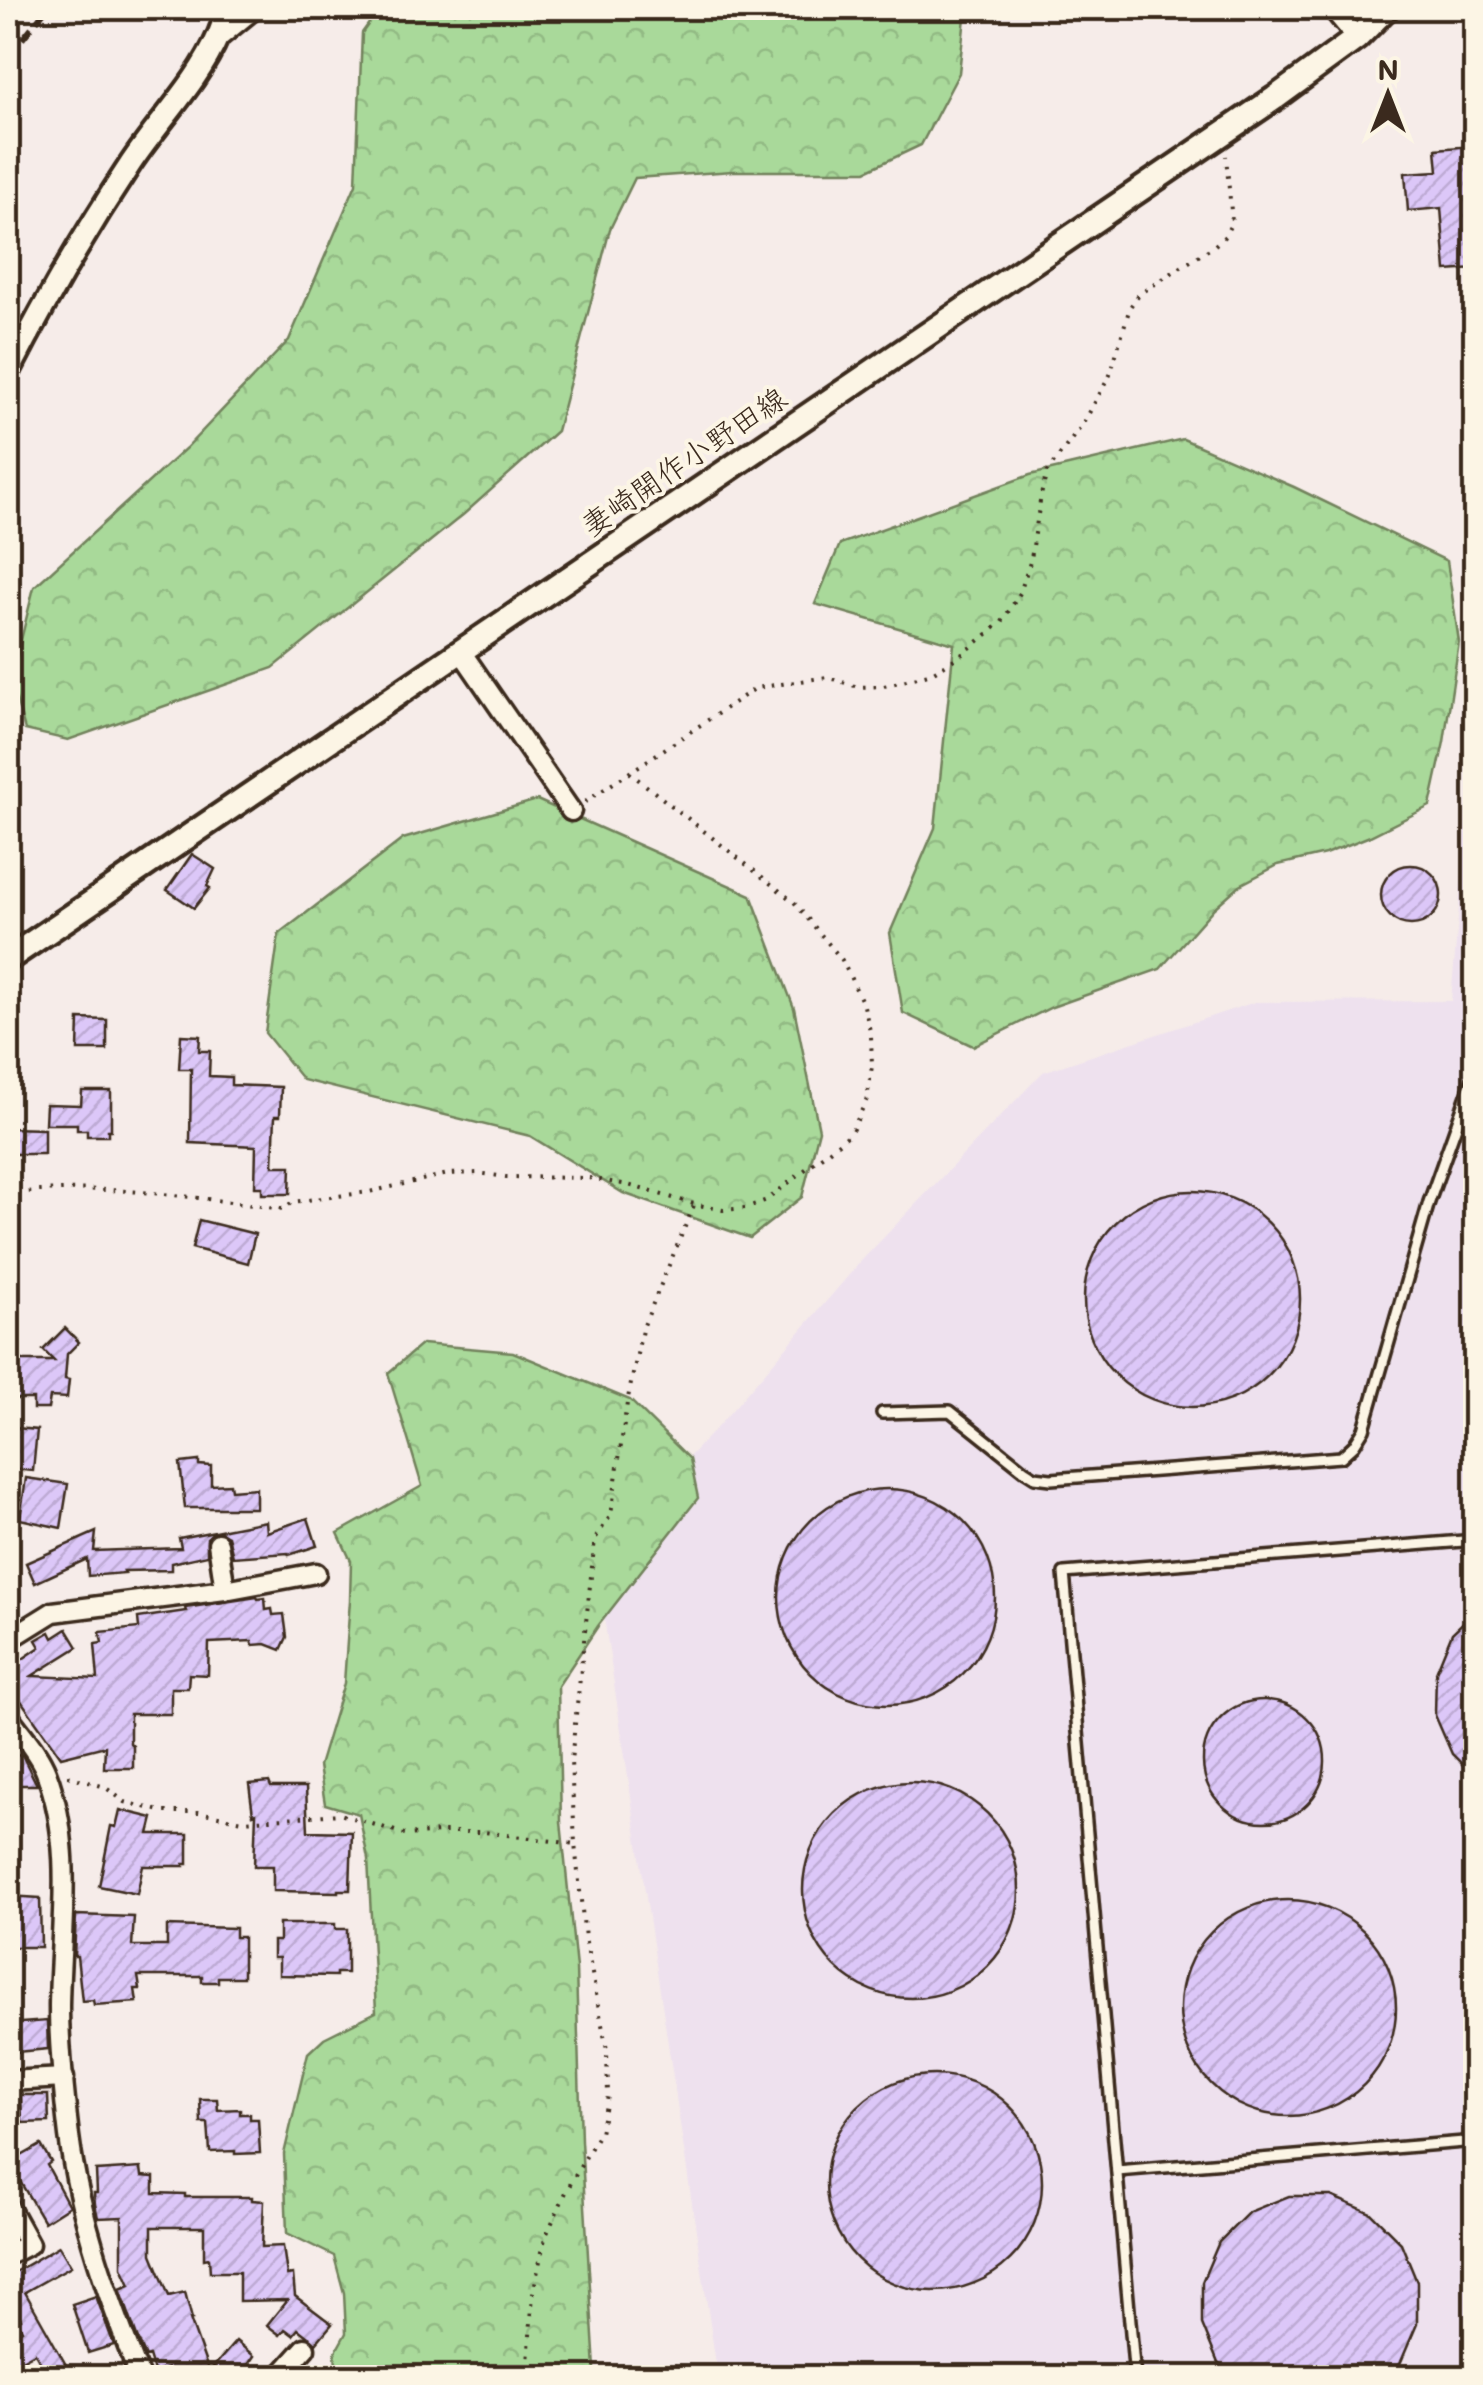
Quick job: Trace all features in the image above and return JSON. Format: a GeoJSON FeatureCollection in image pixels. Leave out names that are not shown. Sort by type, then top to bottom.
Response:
{"type":"FeatureCollection","features":[{"type":"Feature","properties":{"kind":"main road","name":"妻崎開作小野田線"},"geometry":{"type":"LineString","coordinates":[[8,959],[1317,69],[1358,38],[1387,8]]}},
{"type":"Feature","properties":{"kind":"street"},"geometry":{"type":"LineString","coordinates":[[8,374],[46,300],[114,188],[217,39],[228,8]]}},
{"type":"Feature","properties":{"kind":"street"},"geometry":{"type":"LineString","coordinates":[[217,39],[256,8]]}},
{"type":"Feature","properties":{"kind":"street"},"geometry":{"type":"LineString","coordinates":[[1332,8],[1358,38]]}},
{"type":"Feature","properties":{"kind":"street"},"geometry":{"type":"LineString","coordinates":[[460,650],[571,811]]}},
{"type":"Feature","properties":{"kind":"street"},"geometry":{"type":"LineString","coordinates":[[218,1544],[225,1590]]}},
{"type":"Feature","properties":{"kind":"street"},"geometry":{"type":"LineString","coordinates":[[8,1640],[53,1612],[225,1590],[316,1573]]}},
{"type":"Feature","properties":{"kind":"street"},"geometry":{"type":"LineString","coordinates":[[8,1715],[13,1735],[41,1761],[58,1810],[63,1840],[64,1908],[60,2008],[69,2138],[105,2281],[140,2378]]}},
{"type":"Feature","properties":{"kind":"street"},"geometry":{"type":"LineString","coordinates":[[8,2081],[64,2078]]}},
{"type":"Feature","properties":{"kind":"street"},"geometry":{"type":"LineString","coordinates":[[8,2206],[29,2244],[8,2255]]}},
{"type":"Feature","properties":{"kind":"street"},"geometry":{"type":"LineString","coordinates":[[278,2378],[305,2348]]}},
{"type":"Feature","properties":{"kind":"lane"},"geometry":{"type":"LineString","coordinates":[[882,1413],[950,1411],[1024,1470],[1051,1479],[1341,1457],[1364,1429],[1429,1202],[1476,1070]]}},
{"type":"Feature","properties":{"kind":"lane"},"geometry":{"type":"LineString","coordinates":[[1135,2378],[1064,1573],[1476,1540]]}},
{"type":"Feature","properties":{"kind":"lane"},"geometry":{"type":"LineString","coordinates":[[1116,2170],[1476,2141]]}},
{"type":"Feature","properties":{"kind":"path"},"geometry":{"type":"LineString","coordinates":[[571,811],[756,688],[826,677],[866,688],[932,673],[1002,622],[1020,593],[1031,559],[1047,472],[1083,424],[1110,375],[1130,307],[1139,294],[1214,246],[1232,222],[1226,131]]}},
{"type":"Feature","properties":{"kind":"path"},"geometry":{"type":"LineString","coordinates":[[8,1195],[113,1190],[284,1209],[292,1202],[368,1192],[448,1174],[478,1174],[590,1178],[723,1210],[767,1200],[851,1133],[867,1098],[872,1066],[871,1035],[864,1006],[842,960],[794,902],[630,773]]}},
{"type":"Feature","properties":{"kind":"path"},"geometry":{"type":"LineString","coordinates":[[527,2378],[533,2293],[545,2238],[600,2132],[608,2096],[607,2050],[585,1938],[571,1762],[596,1539],[610,1516],[642,1330],[694,1204]]}},
{"type":"Feature","properties":{"kind":"path"},"geometry":{"type":"LineString","coordinates":[[47,1774],[71,1776],[105,1787],[125,1802],[164,1812],[200,1812],[243,1821],[340,1814],[408,1835],[484,1832],[575,1844]]}},
{"type":"Feature","properties":{"kind":"shaded area"},"geometry":{"type":"Polygon","coordinates":[[[1475,780],[1475,2377],[718,2377],[595,1557],[720,1424],[862,1260],[1043,1072],[1255,1002],[1451,1001],[1468,802],[1475,780]]]}},
{"type":"Feature","properties":{"kind":"green space"},"geometry":{"type":"Polygon","coordinates":[[[380,8],[966,8],[959,73],[921,145],[866,171],[733,171],[635,178],[610,229],[557,431],[464,514],[273,668],[68,740],[25,730],[11,681],[34,587],[186,448],[289,340],[356,184],[362,33],[380,8]]]}},
{"type":"Feature","properties":{"kind":"green space"},"geometry":{"type":"Polygon","coordinates":[[[1183,439],[1447,561],[1459,642],[1430,806],[1370,836],[1325,854],[1278,865],[1240,885],[1160,969],[1052,1007],[973,1046],[903,1013],[890,933],[935,828],[954,644],[815,604],[840,544],[1030,475],[1183,439]]]}},
{"type":"Feature","properties":{"kind":"green space"},"geometry":{"type":"Polygon","coordinates":[[[537,800],[751,895],[794,1008],[819,1130],[802,1197],[750,1238],[623,1193],[530,1136],[303,1080],[265,1033],[279,934],[403,839],[537,800]]]}},
{"type":"Feature","properties":{"kind":"green space"},"geometry":{"type":"Polygon","coordinates":[[[422,1344],[513,1352],[630,1400],[690,1459],[698,1498],[598,1626],[558,1686],[561,1822],[576,1968],[581,2141],[595,2369],[589,2377],[337,2377],[335,2353],[346,2333],[344,2293],[334,2256],[287,2233],[284,2154],[308,2053],[324,2038],[376,2012],[368,1859],[359,1814],[325,1804],[319,1766],[344,1683],[351,1561],[338,1533],[422,1486],[388,1373],[422,1344]]]}},
{"type":"Feature","properties":{"kind":"building"},"geometry":{"type":"Polygon","coordinates":[[[1473,146],[1476,269],[1446,271],[1441,208],[1408,211],[1405,173],[1438,171],[1436,149],[1473,146]]]}},
{"type":"Feature","properties":{"kind":"building"},"geometry":{"type":"Polygon","coordinates":[[[192,854],[215,869],[207,886],[210,888],[194,908],[167,890],[192,854]]]}},
{"type":"Feature","properties":{"kind":"building"},"geometry":{"type":"Polygon","coordinates":[[[1411,865],[1432,874],[1441,895],[1432,916],[1411,925],[1390,916],[1381,895],[1390,874],[1411,865]]]}},
{"type":"Feature","properties":{"kind":"building"},"geometry":{"type":"Polygon","coordinates":[[[79,1019],[107,1020],[107,1050],[78,1050],[79,1019]]]}},
{"type":"Feature","properties":{"kind":"building"},"geometry":{"type":"Polygon","coordinates":[[[181,1035],[200,1036],[199,1051],[210,1051],[209,1076],[231,1077],[231,1085],[281,1087],[280,1116],[275,1116],[273,1166],[291,1166],[290,1194],[262,1194],[262,1187],[255,1187],[256,1146],[190,1143],[191,1069],[179,1069],[181,1035]]]}},
{"type":"Feature","properties":{"kind":"building"},"geometry":{"type":"Polygon","coordinates":[[[82,1091],[111,1091],[108,1136],[87,1136],[87,1130],[77,1130],[77,1124],[45,1124],[46,1104],[81,1105],[82,1091]]]}},
{"type":"Feature","properties":{"kind":"building"},"geometry":{"type":"Polygon","coordinates":[[[8,1128],[44,1129],[44,1154],[8,1154],[8,1128]]]}},
{"type":"Feature","properties":{"kind":"building"},"geometry":{"type":"Polygon","coordinates":[[[1192,1191],[1233,1199],[1268,1223],[1292,1258],[1300,1299],[1292,1340],[1268,1375],[1233,1399],[1192,1407],[1151,1399],[1116,1375],[1092,1340],[1084,1299],[1092,1258],[1116,1223],[1151,1199],[1192,1191]]]}},
{"type":"Feature","properties":{"kind":"building"},"geometry":{"type":"Polygon","coordinates":[[[199,1220],[255,1234],[248,1263],[192,1248],[199,1220]]]}},
{"type":"Feature","properties":{"kind":"building"},"geometry":{"type":"Polygon","coordinates":[[[65,1328],[79,1342],[67,1354],[67,1398],[50,1397],[48,1409],[33,1409],[33,1399],[8,1399],[8,1375],[21,1361],[54,1361],[43,1350],[65,1328]]]}},
{"type":"Feature","properties":{"kind":"building"},"geometry":{"type":"Polygon","coordinates":[[[16,1428],[37,1430],[33,1471],[12,1469],[16,1428]]]}},
{"type":"Feature","properties":{"kind":"building"},"geometry":{"type":"Polygon","coordinates":[[[199,1461],[199,1465],[211,1466],[211,1485],[230,1484],[231,1490],[256,1488],[256,1508],[185,1508],[180,1463],[199,1461]]]}},
{"type":"Feature","properties":{"kind":"building"},"geometry":{"type":"Polygon","coordinates":[[[26,1478],[68,1484],[61,1528],[20,1519],[26,1478]]]}},
{"type":"Feature","properties":{"kind":"building"},"geometry":{"type":"Polygon","coordinates":[[[887,1489],[928,1497],[963,1521],[987,1556],[995,1597],[987,1638],[963,1673],[928,1697],[887,1705],[846,1697],[811,1673],[787,1638],[779,1597],[787,1556],[811,1521],[846,1497],[887,1489]]]}},
{"type":"Feature","properties":{"kind":"building"},"geometry":{"type":"Polygon","coordinates":[[[308,1518],[317,1546],[289,1555],[233,1557],[228,1536],[217,1531],[207,1538],[207,1555],[171,1563],[171,1570],[88,1576],[87,1559],[35,1583],[26,1563],[96,1532],[94,1551],[181,1548],[179,1538],[266,1521],[267,1532],[308,1518]]]}},
{"type":"Feature","properties":{"kind":"building"},"geometry":{"type":"Polygon","coordinates":[[[265,1598],[266,1610],[272,1609],[273,1615],[284,1614],[287,1637],[281,1650],[266,1644],[253,1645],[252,1641],[209,1643],[208,1675],[189,1674],[188,1688],[171,1688],[171,1714],[130,1714],[133,1768],[104,1768],[105,1746],[61,1757],[12,1688],[8,1691],[8,1669],[40,1647],[36,1640],[50,1632],[53,1638],[67,1629],[78,1647],[32,1676],[98,1679],[95,1644],[102,1643],[100,1632],[139,1628],[138,1618],[265,1598]]]}},
{"type":"Feature","properties":{"kind":"building"},"geometry":{"type":"Polygon","coordinates":[[[1476,1610],[1476,1778],[1452,1754],[1435,1715],[1436,1672],[1452,1633],[1476,1610]]]}},
{"type":"Feature","properties":{"kind":"building"},"geometry":{"type":"Polygon","coordinates":[[[1264,1700],[1287,1705],[1307,1718],[1320,1738],[1325,1761],[1320,1784],[1307,1804],[1287,1817],[1264,1822],[1241,1817],[1221,1804],[1208,1784],[1203,1761],[1208,1738],[1221,1718],[1241,1705],[1264,1700]]]}},
{"type":"Feature","properties":{"kind":"building"},"geometry":{"type":"Polygon","coordinates":[[[22,1755],[37,1785],[8,1785],[10,1756],[22,1755]]]}},
{"type":"Feature","properties":{"kind":"building"},"geometry":{"type":"Polygon","coordinates":[[[269,1782],[271,1787],[306,1787],[308,1831],[352,1832],[350,1890],[273,1891],[273,1866],[254,1866],[256,1813],[253,1814],[249,1784],[269,1782]]]}},
{"type":"Feature","properties":{"kind":"building"},"geometry":{"type":"Polygon","coordinates":[[[911,1782],[952,1790],[987,1814],[1011,1849],[1019,1890],[1011,1931],[987,1966],[952,1990],[911,1998],[870,1990],[835,1966],[811,1931],[803,1890],[811,1849],[835,1814],[870,1790],[911,1782]]]}},
{"type":"Feature","properties":{"kind":"building"},"geometry":{"type":"Polygon","coordinates":[[[120,1810],[153,1818],[149,1834],[188,1834],[188,1864],[143,1866],[137,1894],[99,1886],[111,1826],[116,1827],[120,1810]]]}},
{"type":"Feature","properties":{"kind":"building"},"geometry":{"type":"Polygon","coordinates":[[[8,1896],[40,1898],[41,1947],[14,1947],[14,1938],[8,1937],[8,1896]]]}},
{"type":"Feature","properties":{"kind":"building"},"geometry":{"type":"Polygon","coordinates":[[[1288,1900],[1329,1908],[1364,1932],[1388,1967],[1396,2008],[1388,2049],[1364,2084],[1329,2108],[1288,2116],[1247,2108],[1212,2084],[1188,2049],[1180,2008],[1188,1967],[1212,1932],[1247,1908],[1288,1900]]]}},
{"type":"Feature","properties":{"kind":"building"},"geometry":{"type":"Polygon","coordinates":[[[76,1915],[134,1917],[132,1946],[167,1946],[167,1926],[235,1928],[235,1937],[243,1937],[243,1977],[218,1977],[218,1982],[202,1982],[202,1976],[138,1976],[137,2002],[94,2005],[93,2000],[82,2001],[74,1956],[76,1915]]]}},
{"type":"Feature","properties":{"kind":"building"},"geometry":{"type":"Polygon","coordinates":[[[279,1924],[335,1924],[335,1929],[347,1929],[347,1973],[279,1975],[273,1941],[279,1941],[279,1924]]]}},
{"type":"Feature","properties":{"kind":"building"},"geometry":{"type":"Polygon","coordinates":[[[47,2021],[48,2049],[17,2052],[16,2046],[8,2046],[8,2024],[47,2021]]]}},
{"type":"Feature","properties":{"kind":"building"},"geometry":{"type":"Polygon","coordinates":[[[934,2075],[975,2083],[1010,2107],[1034,2142],[1042,2183],[1034,2224],[1010,2259],[975,2283],[934,2291],[893,2283],[858,2259],[834,2224],[826,2183],[834,2142],[858,2107],[893,2083],[934,2075]]]}},
{"type":"Feature","properties":{"kind":"building"},"geometry":{"type":"Polygon","coordinates":[[[21,2095],[48,2095],[49,2122],[22,2123],[21,2095]]]}},
{"type":"Feature","properties":{"kind":"building"},"geometry":{"type":"Polygon","coordinates":[[[200,2099],[217,2099],[218,2110],[240,2109],[240,2114],[258,2119],[260,2153],[210,2152],[208,2123],[201,2123],[200,2099]]]}},
{"type":"Feature","properties":{"kind":"building"},"geometry":{"type":"Polygon","coordinates":[[[41,2145],[69,2206],[44,2222],[9,2163],[41,2145]]]}},
{"type":"Feature","properties":{"kind":"building"},"geometry":{"type":"Polygon","coordinates":[[[141,2168],[142,2176],[154,2177],[154,2193],[252,2197],[264,2201],[262,2247],[283,2246],[287,2275],[293,2274],[295,2296],[332,2324],[316,2343],[298,2329],[293,2335],[285,2329],[280,2335],[267,2325],[287,2300],[239,2301],[239,2272],[210,2272],[209,2258],[204,2259],[204,2227],[152,2227],[152,2254],[169,2296],[185,2292],[209,2372],[236,2341],[254,2356],[239,2378],[172,2378],[167,2368],[154,2372],[120,2289],[130,2285],[122,2267],[122,2217],[98,2218],[94,2193],[96,2171],[141,2168]]]}},
{"type":"Feature","properties":{"kind":"building"},"geometry":{"type":"Polygon","coordinates":[[[1289,2196],[1331,2196],[1371,2213],[1401,2243],[1417,2282],[1417,2324],[1400,2364],[1387,2378],[1233,2378],[1218,2363],[1202,2324],[1202,2282],[1219,2242],[1249,2212],[1289,2196]]]}},
{"type":"Feature","properties":{"kind":"building"},"geometry":{"type":"Polygon","coordinates":[[[59,2246],[71,2266],[25,2292],[70,2372],[60,2378],[49,2378],[35,2353],[8,2367],[8,2339],[22,2330],[17,2321],[21,2319],[8,2296],[8,2276],[59,2246]]]}},
{"type":"Feature","properties":{"kind":"building"},"geometry":{"type":"Polygon","coordinates":[[[96,2296],[114,2345],[88,2353],[72,2304],[96,2296]]]}},
{"type":"Feature","properties":{"kind":"railway"},"geometry":{"type":"LineString","coordinates":[[8,57],[47,8]]}}]}
